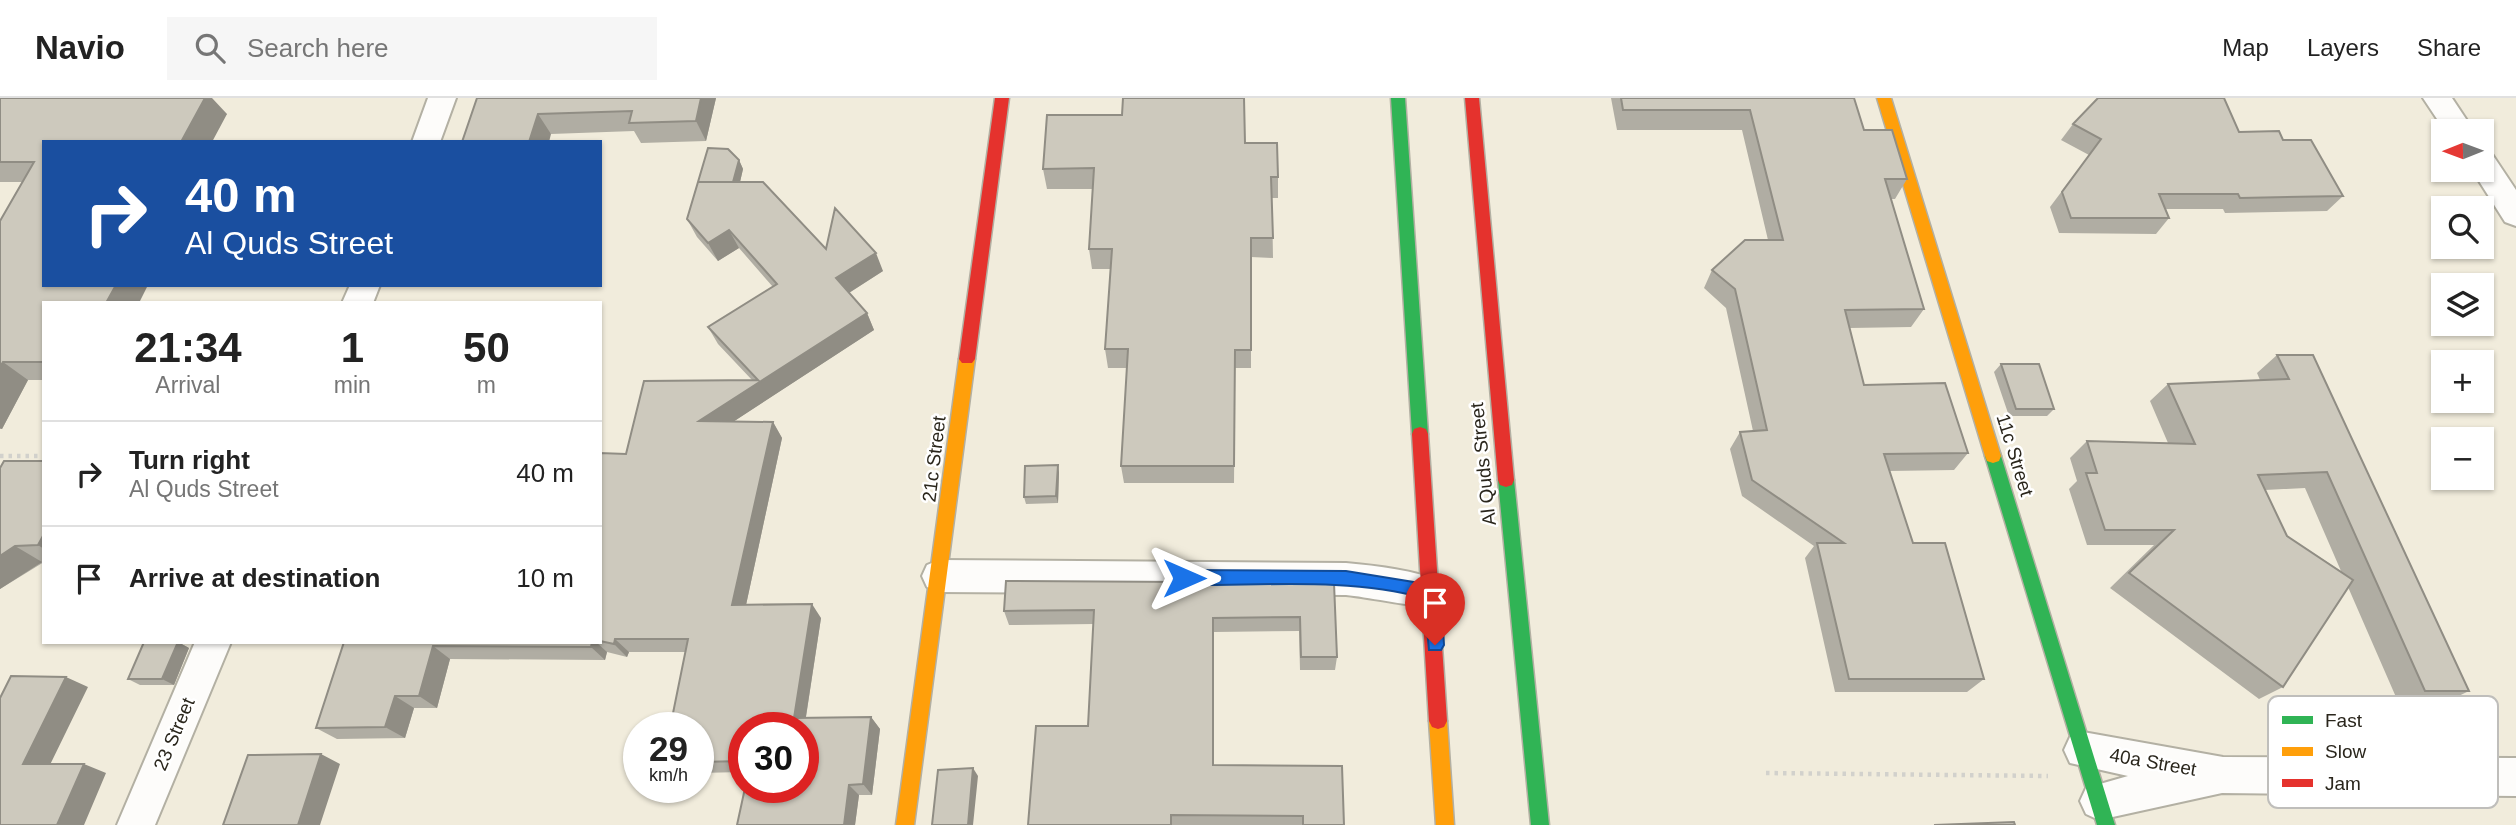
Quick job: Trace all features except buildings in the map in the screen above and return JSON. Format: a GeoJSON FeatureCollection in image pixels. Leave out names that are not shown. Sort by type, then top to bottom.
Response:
{"type":"FeatureCollection","features":[{"type":"Feature","properties":{"kind":"main road","name":"21c Street"},"geometry":{"type":"LineString","coordinates":[[905,825],[1002,98]]}},
{"type":"Feature","properties":{"kind":"main road"},"geometry":{"type":"LineString","coordinates":[[1398,98],[1446,825]]}},
{"type":"Feature","properties":{"kind":"main road"},"geometry":{"type":"LineString","coordinates":[[1458,98],[1464,134],[1476,167]]}},
{"type":"Feature","properties":{"kind":"main road","name":"Al Quds Street"},"geometry":{"type":"LineString","coordinates":[[1472,98],[1476,167],[1540,825]]}},
{"type":"Feature","properties":{"kind":"main road","name":"11c Street"},"geometry":{"type":"LineString","coordinates":[[1884,98],[2095,788]]}},
{"type":"Feature","properties":{"kind":"street"},"geometry":{"type":"LineString","coordinates":[[2437,98],[2452,119]]}},
{"type":"Feature","properties":{"kind":"street"},"geometry":{"type":"LineString","coordinates":[[2464,98],[2473,119]]}},
{"type":"Feature","properties":{"kind":"street"},"geometry":{"type":"LineString","coordinates":[[427,140],[443,100]]}},
{"type":"Feature","properties":{"kind":"street"},"geometry":{"type":"LineString","coordinates":[[2494,179],[2516,214]]}},
{"type":"Feature","properties":{"kind":"street"},"geometry":{"type":"LineString","coordinates":[[939,576],[1346,579],[1387,583],[1432,593]]}},
{"type":"Feature","properties":{"kind":"street","name":"23 Street"},"geometry":{"type":"LineString","coordinates":[[136,825],[212,644]]}},
{"type":"Feature","properties":{"kind":"street","name":"40a Street"},"geometry":{"type":"LineString","coordinates":[[2095,788],[2223,775],[2268,775]]}},
{"type":"Feature","properties":{"kind":"street","name":"40a Street"},"geometry":{"type":"LineString","coordinates":[[2095,788],[2223,775]]}},
{"type":"Feature","properties":{"kind":"street","name":"40a Street"},"geometry":{"type":"LineString","coordinates":[[2498,777],[2516,777]]}},
{"type":"Feature","properties":{"kind":"path"},"geometry":{"type":"LineString","coordinates":[[0,456],[42,456]]}},
{"type":"Feature","properties":{"kind":"path"},"geometry":{"type":"LineString","coordinates":[[1766,773],[2095,788]]}},
{"type":"Feature","properties":{"kind":"traffic: fast"},"geometry":{"type":"LineString","coordinates":[[1398,98],[1420,434]]}},
{"type":"Feature","properties":{"kind":"traffic: fast"},"geometry":{"type":"LineString","coordinates":[[1993,456],[2106,825]]}},
{"type":"Feature","properties":{"kind":"traffic: fast"},"geometry":{"type":"LineString","coordinates":[[1506,480],[1540,825]]}},
{"type":"Feature","properties":{"kind":"traffic: slow"},"geometry":{"type":"LineString","coordinates":[[1884,98],[1993,456]]}},
{"type":"Feature","properties":{"kind":"traffic: slow"},"geometry":{"type":"LineString","coordinates":[[905,825],[967,359]]}},
{"type":"Feature","properties":{"kind":"traffic: slow"},"geometry":{"type":"LineString","coordinates":[[1438,721],[1445,825]]}},
{"type":"Feature","properties":{"kind":"traffic: jam"},"geometry":{"type":"LineString","coordinates":[[967,359],[1002,98]]}},
{"type":"Feature","properties":{"kind":"traffic: jam"},"geometry":{"type":"LineString","coordinates":[[1472,98],[1506,480]]}},
{"type":"Feature","properties":{"kind":"traffic: jam"},"geometry":{"type":"LineString","coordinates":[[1420,434],[1438,721]]}},
{"type":"Feature","properties":{"kind":"route"},"geometry":{"type":"LineString","coordinates":[[1184,578],[1346,579],[1413,587],[1432,593],[1435,645]]}}]}
